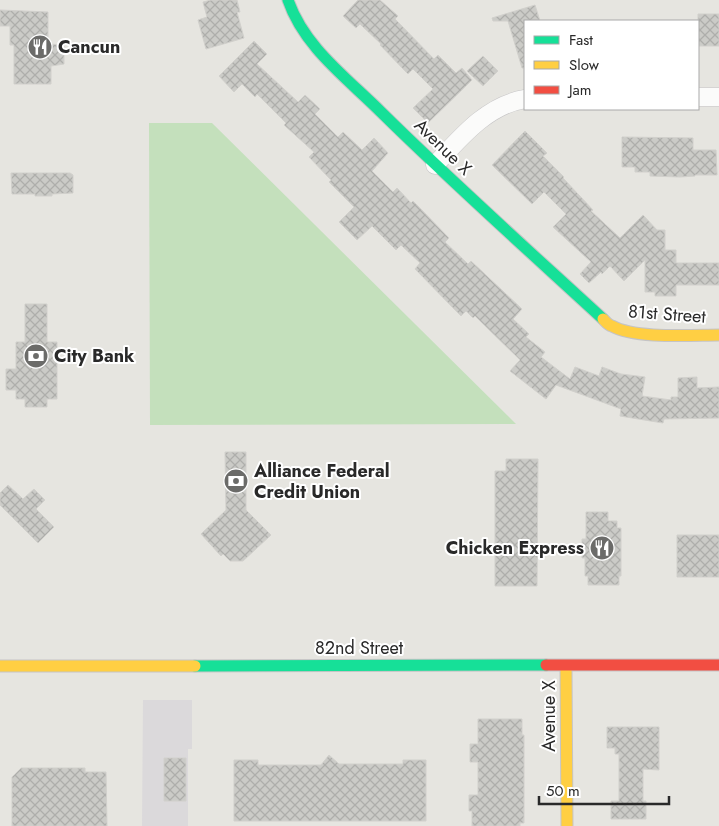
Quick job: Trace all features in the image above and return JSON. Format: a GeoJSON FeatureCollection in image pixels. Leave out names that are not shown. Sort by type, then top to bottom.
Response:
{"type":"FeatureCollection","features":[{"type":"Feature","properties":{"kind":"street","name":"Avenue X"},"geometry":{"type":"LineString","coordinates":[[288,0],[294,17],[310,42],[435,165],[590,306]]}},
{"type":"Feature","properties":{"kind":"street"},"geometry":{"type":"LineString","coordinates":[[699,97],[719,97]]}},
{"type":"Feature","properties":{"kind":"street"},"geometry":{"type":"LineString","coordinates":[[435,165],[462,136],[487,114],[524,99]]}},
{"type":"Feature","properties":{"kind":"street","name":"81st Street"},"geometry":{"type":"LineString","coordinates":[[590,306],[611,326],[627,332],[719,335]]}},
{"type":"Feature","properties":{"kind":"street","name":"82nd Street"},"geometry":{"type":"LineString","coordinates":[[0,666],[719,665]]}},
{"type":"Feature","properties":{"kind":"street","name":"Avenue X"},"geometry":{"type":"LineString","coordinates":[[566,666],[567,826]]}},
{"type":"Feature","properties":{"kind":"shaded area"},"geometry":{"type":"Polygon","coordinates":[[[143,700],[192,700],[192,749],[188,749],[188,826],[142,826],[143,700]]]}},
{"type":"Feature","properties":{"kind":"green space"},"geometry":{"type":"Polygon","coordinates":[[[149,123],[212,123],[516,424],[150,425],[149,123]]]}},
{"type":"Feature","properties":{"kind":"building"},"geometry":{"type":"Polygon","coordinates":[[[211,0],[237,0],[240,12],[237,12],[244,38],[206,49],[198,20],[207,17],[203,2],[211,0]]]}},
{"type":"Feature","properties":{"kind":"building"},"geometry":{"type":"Polygon","coordinates":[[[358,0],[380,0],[398,16],[395,19],[434,59],[438,55],[456,73],[462,68],[472,80],[428,123],[413,108],[433,89],[413,69],[408,74],[360,24],[356,28],[343,16],[358,0]]]}},
{"type":"Feature","properties":{"kind":"building"},"geometry":{"type":"Polygon","coordinates":[[[535,5],[540,20],[524,20],[524,68],[522,68],[508,21],[493,21],[492,18],[535,5]]]}},
{"type":"Feature","properties":{"kind":"building","name":"Cancun"},"geometry":{"type":"Polygon","coordinates":[[[0,10],[48,12],[48,44],[64,45],[64,64],[51,66],[51,84],[14,84],[14,45],[10,45],[10,26],[0,26],[0,10]]]}},
{"type":"Feature","properties":{"kind":"building"},"geometry":{"type":"Polygon","coordinates":[[[698,14],[719,14],[719,46],[699,46],[698,14]]]}},
{"type":"Feature","properties":{"kind":"building"},"geometry":{"type":"Polygon","coordinates":[[[254,41],[267,54],[257,64],[298,102],[305,95],[320,109],[315,114],[338,137],[343,132],[362,150],[374,138],[388,153],[372,171],[393,192],[397,188],[411,203],[413,201],[449,238],[445,242],[468,264],[471,261],[522,309],[513,319],[529,334],[526,337],[545,352],[541,357],[570,379],[575,367],[599,376],[602,367],[621,374],[645,377],[642,396],[671,400],[671,397],[678,397],[678,378],[697,377],[697,388],[719,387],[719,418],[664,419],[663,423],[620,416],[621,409],[556,385],[546,399],[510,371],[520,360],[475,316],[473,318],[466,311],[461,316],[415,269],[420,263],[401,245],[396,250],[372,226],[357,240],[339,222],[354,207],[329,182],[331,180],[309,157],[314,152],[284,125],[286,123],[257,94],[255,97],[242,84],[234,92],[219,76],[254,41]]]}},
{"type":"Feature","properties":{"kind":"building"},"geometry":{"type":"Polygon","coordinates":[[[483,56],[498,71],[483,86],[467,71],[483,56]]]}},
{"type":"Feature","properties":{"kind":"building"},"geometry":{"type":"Polygon","coordinates":[[[525,131],[547,153],[543,156],[593,210],[591,211],[620,238],[643,215],[657,230],[665,230],[665,250],[676,250],[676,263],[719,263],[719,285],[676,285],[676,296],[655,296],[655,292],[645,292],[645,260],[624,281],[610,266],[589,283],[580,274],[591,262],[553,227],[566,214],[544,192],[532,204],[492,165],[525,131]]]}},
{"type":"Feature","properties":{"kind":"building"},"geometry":{"type":"Polygon","coordinates":[[[622,137],[693,138],[693,150],[716,150],[717,175],[650,176],[650,172],[635,172],[635,167],[622,167],[622,137]]]}},
{"type":"Feature","properties":{"kind":"building"},"geometry":{"type":"Polygon","coordinates":[[[11,173],[70,173],[73,175],[73,193],[52,194],[52,196],[12,194],[11,173]]]}},
{"type":"Feature","properties":{"kind":"building","name":"City Bank"},"geometry":{"type":"Polygon","coordinates":[[[25,304],[47,304],[47,342],[57,342],[57,399],[47,399],[47,407],[25,407],[25,399],[16,399],[16,390],[6,390],[6,369],[16,369],[16,342],[25,342],[25,304]]]}},
{"type":"Feature","properties":{"kind":"building","name":"Alliance Federal Credit Union"},"geometry":{"type":"Polygon","coordinates":[[[225,452],[246,452],[246,510],[271,535],[243,561],[230,561],[223,554],[221,556],[201,534],[226,510],[225,452]]]}},
{"type":"Feature","properties":{"kind":"building"},"geometry":{"type":"Polygon","coordinates":[[[506,459],[538,459],[537,586],[495,586],[495,471],[506,471],[506,459]]]}},
{"type":"Feature","properties":{"kind":"building"},"geometry":{"type":"Polygon","coordinates":[[[8,485],[23,499],[34,489],[45,500],[36,509],[54,527],[38,543],[0,505],[0,493],[8,485]]]}},
{"type":"Feature","properties":{"kind":"building","name":"Chicken Express"},"geometry":{"type":"Polygon","coordinates":[[[586,512],[608,512],[608,521],[617,521],[617,528],[621,528],[621,576],[619,576],[619,585],[588,585],[588,576],[585,576],[585,558],[582,558],[582,539],[586,539],[586,512]]]}},
{"type":"Feature","properties":{"kind":"building"},"geometry":{"type":"Polygon","coordinates":[[[677,535],[719,535],[719,577],[677,577],[677,535]]]}},
{"type":"Feature","properties":{"kind":"building"},"geometry":{"type":"Polygon","coordinates":[[[478,719],[522,719],[522,735],[524,735],[524,823],[520,823],[520,826],[472,826],[472,811],[469,811],[469,795],[478,795],[478,762],[470,762],[470,744],[478,744],[478,719]]]}},
{"type":"Feature","properties":{"kind":"building"},"geometry":{"type":"Polygon","coordinates":[[[607,727],[659,727],[659,770],[643,769],[643,801],[646,801],[646,819],[611,819],[611,801],[619,801],[619,754],[615,754],[615,748],[607,748],[607,727]]]}},
{"type":"Feature","properties":{"kind":"building"},"geometry":{"type":"Polygon","coordinates":[[[329,755],[339,764],[403,764],[403,760],[426,760],[426,821],[234,821],[234,760],[258,760],[258,765],[321,765],[329,755]]]}},
{"type":"Feature","properties":{"kind":"building"},"geometry":{"type":"Polygon","coordinates":[[[164,758],[186,758],[186,801],[164,801],[164,758]]]}},
{"type":"Feature","properties":{"kind":"building"},"geometry":{"type":"Polygon","coordinates":[[[21,768],[85,768],[85,772],[106,772],[107,826],[12,826],[12,777],[21,768]]]}},
{"type":"Feature","properties":{"kind":"traffic: fast"},"geometry":{"type":"LineString","coordinates":[[288,0],[304,33],[328,61],[463,191],[603,319]]}},
{"type":"Feature","properties":{"kind":"traffic: fast"},"geometry":{"type":"LineString","coordinates":[[195,666],[546,665]]}},
{"type":"Feature","properties":{"kind":"traffic: slow"},"geometry":{"type":"LineString","coordinates":[[603,319],[622,330],[649,335],[719,335]]}},
{"type":"Feature","properties":{"kind":"traffic: slow"},"geometry":{"type":"LineString","coordinates":[[0,666],[195,666]]}},
{"type":"Feature","properties":{"kind":"traffic: slow"},"geometry":{"type":"LineString","coordinates":[[566,666],[567,826]]}},
{"type":"Feature","properties":{"kind":"traffic: jam"},"geometry":{"type":"LineString","coordinates":[[546,665],[719,665]]}},
{"type":"Feature","properties":{"kind":"place","name":"Cancun"},"geometry":{"type":"Point","coordinates":[40,47]}},
{"type":"Feature","properties":{"kind":"place","name":"City Bank"},"geometry":{"type":"Point","coordinates":[36,356]}},
{"type":"Feature","properties":{"kind":"place","name":"Alliance Federal Credit Union"},"geometry":{"type":"Point","coordinates":[236,481]}},
{"type":"Feature","properties":{"kind":"place","name":"Chicken Express"},"geometry":{"type":"Point","coordinates":[602,548]}}]}
